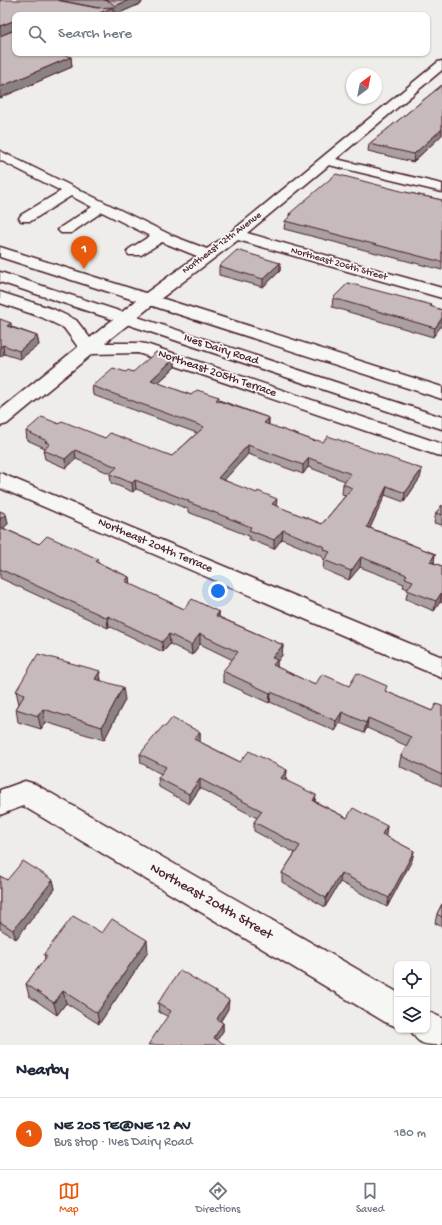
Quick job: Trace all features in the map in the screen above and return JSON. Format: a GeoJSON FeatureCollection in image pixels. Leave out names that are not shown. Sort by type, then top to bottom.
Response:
{"type":"FeatureCollection","features":[{"type":"Feature","properties":{"kind":"street","name":"Northeast 12th Avenue"},"geometry":{"type":"LineString","coordinates":[[0,420],[149,299],[236,235],[442,64]]}},
{"type":"Feature","properties":{"kind":"street"},"geometry":{"type":"LineString","coordinates":[[0,155],[203,258]]}},
{"type":"Feature","properties":{"kind":"street"},"geometry":{"type":"LineString","coordinates":[[326,160],[442,188]]}},
{"type":"Feature","properties":{"kind":"street"},"geometry":{"type":"LineString","coordinates":[[0,164],[156,239],[203,258]]}},
{"type":"Feature","properties":{"kind":"street"},"geometry":{"type":"LineString","coordinates":[[26,218],[64,195]]}},
{"type":"Feature","properties":{"kind":"street"},"geometry":{"type":"LineString","coordinates":[[66,230],[96,210]]}},
{"type":"Feature","properties":{"kind":"street","name":"Northeast 206th Street"},"geometry":{"type":"LineString","coordinates":[[236,235],[442,293]]}},
{"type":"Feature","properties":{"kind":"street"},"geometry":{"type":"LineString","coordinates":[[135,252],[156,239]]}},
{"type":"Feature","properties":{"kind":"street"},"geometry":{"type":"LineString","coordinates":[[0,252],[442,392]]}},
{"type":"Feature","properties":{"kind":"street","name":"Ives Dairy Road"},"geometry":{"type":"LineString","coordinates":[[0,278],[442,423]]}},
{"type":"Feature","properties":{"kind":"street"},"geometry":{"type":"LineString","coordinates":[[0,297],[47,313],[70,324],[88,348]]}},
{"type":"Feature","properties":{"kind":"street","name":"Northeast 205th Terrace"},"geometry":{"type":"LineString","coordinates":[[88,348],[140,348],[442,451]]}},
{"type":"Feature","properties":{"kind":"street","name":"Northeast 204th Terrace"},"geometry":{"type":"LineString","coordinates":[[0,480],[442,668]]}},
{"type":"Feature","properties":{"kind":"street","name":"Northeast 204th Street"},"geometry":{"type":"LineString","coordinates":[[12,798],[394,1008]]}},
{"type":"Feature","properties":{"kind":"street"},"geometry":{"type":"LineString","coordinates":[[430,1030],[442,1037]]}},
{"type":"Feature","properties":{"kind":"building"},"geometry":{"type":"Polygon","coordinates":[[[0,0],[56,0],[97,8],[113,7],[102,12],[12,12],[12,21],[0,26],[0,0]]]}},
{"type":"Feature","properties":{"kind":"building"},"geometry":{"type":"Polygon","coordinates":[[[104,0],[129,0],[115,6],[109,1],[104,0]]]}},
{"type":"Feature","properties":{"kind":"building"},"geometry":{"type":"Polygon","coordinates":[[[12,31],[12,56],[71,57],[0,87],[0,36],[12,31]]]}},
{"type":"Feature","properties":{"kind":"building"},"geometry":{"type":"Polygon","coordinates":[[[442,85],[442,129],[414,154],[369,144],[442,85]]]}},
{"type":"Feature","properties":{"kind":"building"},"geometry":{"type":"Polygon","coordinates":[[[336,174],[442,200],[442,262],[285,221],[292,214],[289,214],[336,174]]]}},
{"type":"Feature","properties":{"kind":"building"},"geometry":{"type":"Polygon","coordinates":[[[237,250],[280,263],[263,279],[219,266],[237,250]]]}},
{"type":"Feature","properties":{"kind":"building"},"geometry":{"type":"Polygon","coordinates":[[[348,283],[432,305],[430,306],[442,310],[442,318],[435,328],[333,298],[348,283]]]}},
{"type":"Feature","properties":{"kind":"building"},"geometry":{"type":"Polygon","coordinates":[[[0,319],[11,323],[7,326],[37,336],[19,351],[3,345],[0,347],[0,319]]]}},
{"type":"Feature","properties":{"kind":"building"},"geometry":{"type":"Polygon","coordinates":[[[156,352],[175,358],[151,380],[191,395],[197,390],[219,397],[216,400],[269,418],[264,423],[315,441],[323,442],[328,436],[422,469],[405,493],[387,486],[367,527],[435,554],[430,562],[442,566],[442,592],[436,601],[407,590],[413,581],[405,578],[407,575],[361,557],[351,571],[324,560],[330,552],[323,549],[325,547],[283,530],[274,540],[249,530],[251,527],[188,502],[189,501],[135,480],[132,483],[110,474],[117,467],[75,450],[65,459],[43,450],[50,444],[45,442],[47,441],[26,431],[42,417],[59,424],[62,421],[105,438],[110,433],[172,456],[204,427],[92,386],[113,368],[126,372],[128,370],[133,372],[156,352]],[[248,445],[218,478],[277,499],[272,504],[322,524],[352,488],[343,484],[351,474],[309,458],[303,465],[248,445]]]}},
{"type":"Feature","properties":{"kind":"building"},"geometry":{"type":"Polygon","coordinates":[[[442,505],[442,515],[436,513],[442,505]]]}},
{"type":"Feature","properties":{"kind":"building"},"geometry":{"type":"Polygon","coordinates":[[[0,511],[6,514],[0,519],[0,511]]]}},
{"type":"Feature","properties":{"kind":"building"},"geometry":{"type":"Polygon","coordinates":[[[0,527],[39,544],[47,536],[98,559],[96,562],[129,577],[125,581],[184,609],[192,599],[219,612],[216,616],[283,645],[272,658],[277,660],[273,665],[315,685],[322,674],[349,686],[357,673],[387,686],[385,691],[432,711],[436,704],[442,706],[442,775],[401,756],[411,737],[368,718],[366,723],[342,712],[336,721],[223,671],[238,652],[200,634],[191,645],[169,634],[162,642],[108,616],[107,618],[0,569],[0,527]]]}},
{"type":"Feature","properties":{"kind":"building"},"geometry":{"type":"Polygon","coordinates":[[[38,654],[100,671],[95,679],[123,687],[102,727],[43,709],[38,716],[16,709],[25,694],[16,691],[38,654]]]}},
{"type":"Feature","properties":{"kind":"building"},"geometry":{"type":"Polygon","coordinates":[[[172,718],[200,732],[194,739],[240,762],[249,751],[287,770],[281,778],[316,795],[313,801],[347,818],[353,808],[387,826],[382,834],[414,851],[389,898],[341,873],[326,898],[282,873],[300,846],[254,822],[262,811],[200,779],[189,794],[158,778],[166,767],[140,754],[163,726],[165,727],[172,718]]]}},
{"type":"Feature","properties":{"kind":"building"},"geometry":{"type":"Polygon","coordinates":[[[23,861],[53,880],[13,930],[0,922],[0,876],[7,880],[23,861]]]}},
{"type":"Feature","properties":{"kind":"building"},"geometry":{"type":"Polygon","coordinates":[[[442,904],[442,917],[437,914],[442,904]]]}},
{"type":"Feature","properties":{"kind":"building"},"geometry":{"type":"Polygon","coordinates":[[[73,916],[102,933],[112,919],[147,940],[97,1013],[63,991],[54,1003],[26,984],[47,956],[44,954],[73,916]]]}},
{"type":"Feature","properties":{"kind":"building"},"geometry":{"type":"Polygon","coordinates":[[[180,970],[229,1000],[217,1019],[223,1023],[214,1038],[226,1045],[148,1045],[171,1011],[158,1003],[180,970]]]}},
{"type":"Feature","properties":{"kind":"place","name":"NE 205 TE@NE 12 AV"},"geometry":{"type":"Point","coordinates":[84,269]}}]}
